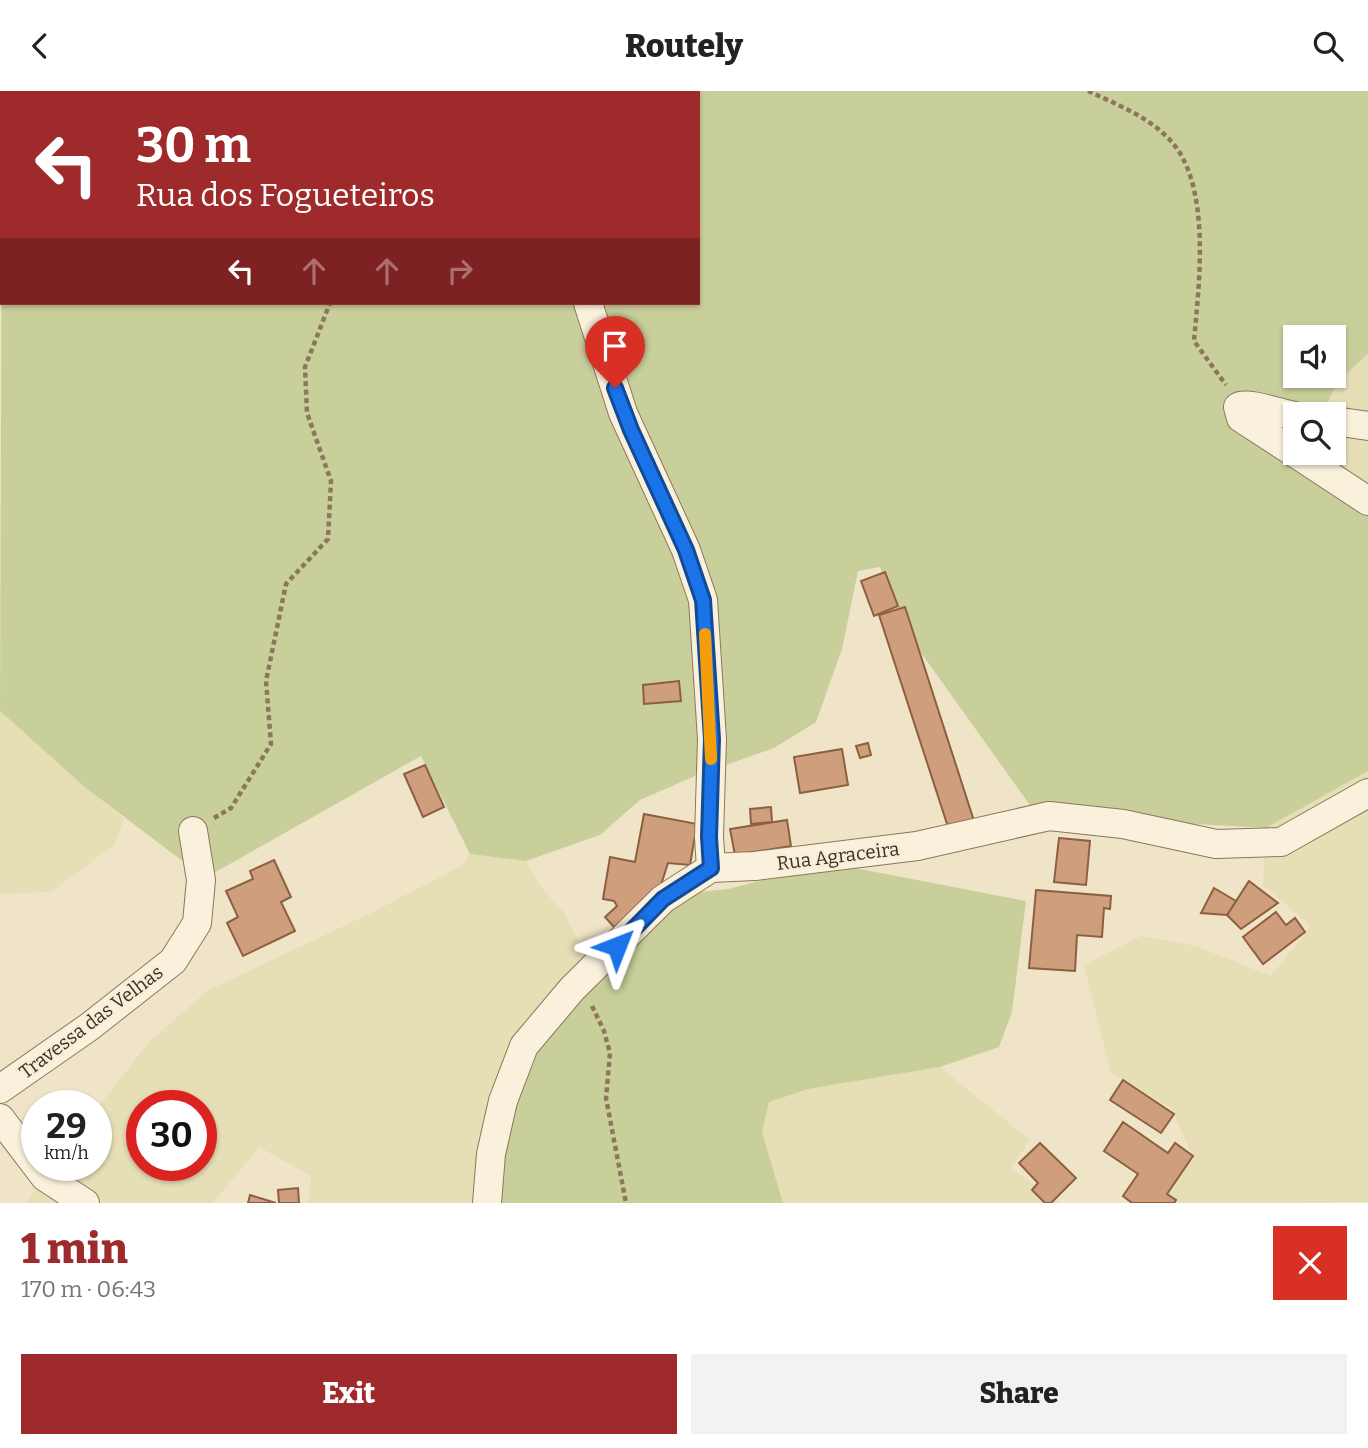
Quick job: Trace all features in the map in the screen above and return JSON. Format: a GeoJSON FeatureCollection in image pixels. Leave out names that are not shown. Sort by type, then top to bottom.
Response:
{"type":"FeatureCollection","features":[{"type":"Feature","properties":{"kind":"street"},"geometry":{"type":"LineString","coordinates":[[487,1203],[491,1154],[503,1101],[524,1046],[584,978],[663,899],[711,868],[709,837],[712,739],[703,600],[686,550],[623,413],[589,305]]}},
{"type":"Feature","properties":{"kind":"street"},"geometry":{"type":"LineString","coordinates":[[1283,414],[1268,412],[1250,404],[1238,407],[1241,418],[1283,445]]}},
{"type":"Feature","properties":{"kind":"street"},"geometry":{"type":"LineString","coordinates":[[1346,423],[1368,426]]}},
{"type":"Feature","properties":{"kind":"street"},"geometry":{"type":"LineString","coordinates":[[1313,465],[1368,501]]}},
{"type":"Feature","properties":{"kind":"street","name":"Rua Agraceira"},"geometry":{"type":"LineString","coordinates":[[711,868],[755,866],[917,846],[1049,816],[1123,824],[1216,844],[1281,842],[1368,793]]}},
{"type":"Feature","properties":{"kind":"street","name":"Travessa das Velhas"},"geometry":{"type":"LineString","coordinates":[[0,1089],[89,1027],[173,961],[197,923],[201,880],[193,831]]}},
{"type":"Feature","properties":{"kind":"street"},"geometry":{"type":"LineString","coordinates":[[0,1118],[45,1177],[85,1203]]}},
{"type":"Feature","properties":{"kind":"path"},"geometry":{"type":"LineString","coordinates":[[1088,91],[1137,115],[1170,139],[1186,162],[1198,207],[1198,299],[1194,341],[1225,383],[1238,407]]}},
{"type":"Feature","properties":{"kind":"path"},"geometry":{"type":"LineString","coordinates":[[193,831],[231,808],[271,744],[266,681],[286,583],[328,539],[331,481],[307,413],[305,367],[329,305]]}},
{"type":"Feature","properties":{"kind":"path"},"geometry":{"type":"LineString","coordinates":[[584,978],[610,1053],[606,1098],[626,1203]]}},
{"type":"Feature","properties":{"kind":"shaded area"},"geometry":{"type":"Polygon","coordinates":[[[1368,354],[1368,490],[1335,465],[1346,465],[1346,402],[1328,402],[1334,388],[1346,388],[1346,374],[1368,354]]]}},
{"type":"Feature","properties":{"kind":"shaded area"},"geometry":{"type":"Polygon","coordinates":[[[0,711],[124,819],[114,845],[51,892],[0,894],[0,711]]]}},
{"type":"Feature","properties":{"kind":"shaded area"},"geometry":{"type":"Polygon","coordinates":[[[1368,771],[1368,1202],[1152,1203],[1194,1159],[1171,1108],[1111,1073],[1084,965],[1141,936],[1196,946],[1271,976],[1311,926],[1263,885],[1266,828],[1368,771]]]}},
{"type":"Feature","properties":{"kind":"shaded area"},"geometry":{"type":"Polygon","coordinates":[[[470,854],[526,861],[541,887],[564,913],[591,966],[488,1203],[309,1203],[311,1176],[259,1147],[213,1203],[26,1203],[43,1181],[112,1181],[112,1090],[148,1043],[207,991],[371,913],[463,865],[470,854]]]}},
{"type":"Feature","properties":{"kind":"shaded area"},"geometry":{"type":"Polygon","coordinates":[[[940,1067],[1030,1140],[1011,1168],[1060,1203],[783,1203],[762,1132],[769,1101],[808,1089],[940,1067]]]}},
{"type":"Feature","properties":{"kind":"green space"},"geometry":{"type":"Polygon","coordinates":[[[700,91],[1368,91],[1368,354],[1346,374],[1346,325],[1283,325],[1283,388],[1334,388],[1328,402],[1283,402],[1283,465],[1335,465],[1368,490],[1368,771],[1266,828],[1037,815],[909,636],[880,567],[858,571],[842,649],[816,722],[774,748],[695,776],[640,800],[600,835],[526,861],[470,854],[421,756],[205,878],[86,788],[0,711],[1,305],[700,305],[700,91]]]}},
{"type":"Feature","properties":{"kind":"green space"},"geometry":{"type":"Polygon","coordinates":[[[829,863],[1026,901],[1012,1012],[999,1047],[940,1067],[808,1089],[769,1102],[762,1132],[783,1203],[488,1203],[524,1034],[670,895],[728,889],[829,863]]]}},
{"type":"Feature","properties":{"kind":"building"},"geometry":{"type":"Polygon","coordinates":[[[885,572],[898,606],[874,616],[861,581],[885,572]]]}},
{"type":"Feature","properties":{"kind":"building"},"geometry":{"type":"Polygon","coordinates":[[[905,607],[974,821],[949,830],[879,615],[905,607]]]}},
{"type":"Feature","properties":{"kind":"building"},"geometry":{"type":"Polygon","coordinates":[[[679,681],[681,701],[644,704],[643,685],[679,681]]]}},
{"type":"Feature","properties":{"kind":"building"},"geometry":{"type":"Polygon","coordinates":[[[868,743],[871,755],[860,758],[856,746],[868,743]]]}},
{"type":"Feature","properties":{"kind":"building"},"geometry":{"type":"Polygon","coordinates":[[[842,749],[848,785],[800,793],[794,757],[842,749]]]}},
{"type":"Feature","properties":{"kind":"building"},"geometry":{"type":"Polygon","coordinates":[[[425,765],[444,807],[423,817],[404,774],[425,765]]]}},
{"type":"Feature","properties":{"kind":"building"},"geometry":{"type":"Polygon","coordinates":[[[771,807],[772,822],[751,824],[750,809],[771,807]]]}},
{"type":"Feature","properties":{"kind":"building"},"geometry":{"type":"Polygon","coordinates":[[[644,814],[697,824],[690,865],[668,863],[660,888],[624,925],[614,927],[605,917],[617,906],[614,901],[603,899],[610,857],[635,862],[644,814]]]}},
{"type":"Feature","properties":{"kind":"building"},"geometry":{"type":"Polygon","coordinates":[[[787,820],[791,846],[735,855],[730,829],[787,820]]]}},
{"type":"Feature","properties":{"kind":"building"},"geometry":{"type":"Polygon","coordinates":[[[1059,838],[1090,841],[1086,885],[1054,882],[1059,838]]]}},
{"type":"Feature","properties":{"kind":"building"},"geometry":{"type":"Polygon","coordinates":[[[274,860],[291,897],[281,902],[295,931],[243,956],[227,923],[238,917],[226,891],[253,879],[250,871],[274,860]]]}},
{"type":"Feature","properties":{"kind":"building"},"geometry":{"type":"Polygon","coordinates":[[[1249,881],[1278,903],[1241,929],[1227,915],[1249,881]]]}},
{"type":"Feature","properties":{"kind":"building"},"geometry":{"type":"Polygon","coordinates":[[[1214,888],[1236,901],[1227,915],[1201,913],[1214,888]]]}},
{"type":"Feature","properties":{"kind":"building"},"geometry":{"type":"Polygon","coordinates":[[[1036,890],[1111,896],[1110,909],[1104,908],[1102,937],[1077,935],[1075,971],[1029,968],[1036,890]]]}},
{"type":"Feature","properties":{"kind":"building"},"geometry":{"type":"Polygon","coordinates":[[[1276,912],[1286,925],[1295,918],[1305,932],[1263,964],[1243,937],[1276,912]]]}},
{"type":"Feature","properties":{"kind":"building"},"geometry":{"type":"Polygon","coordinates":[[[1123,1080],[1174,1114],[1161,1133],[1110,1100],[1123,1080]]]}},
{"type":"Feature","properties":{"kind":"building"},"geometry":{"type":"Polygon","coordinates":[[[1123,1122],[1168,1153],[1175,1143],[1193,1156],[1167,1194],[1176,1200],[1174,1203],[1132,1203],[1123,1196],[1138,1174],[1104,1151],[1123,1122]]]}},
{"type":"Feature","properties":{"kind":"building"},"geometry":{"type":"Polygon","coordinates":[[[1040,1143],[1076,1178],[1051,1203],[1045,1203],[1032,1190],[1038,1183],[1019,1163],[1040,1143]]]}},
{"type":"Feature","properties":{"kind":"building"},"geometry":{"type":"Polygon","coordinates":[[[298,1188],[299,1203],[279,1203],[278,1190],[298,1188]]]}},
{"type":"Feature","properties":{"kind":"building"},"geometry":{"type":"Polygon","coordinates":[[[250,1195],[276,1203],[248,1203],[250,1195]]]}},
{"type":"Feature","properties":{"kind":"slow traffic"},"geometry":{"type":"LineString","coordinates":[[705,634],[711,759]]}},
{"type":"Feature","properties":{"kind":"route"},"geometry":{"type":"LineString","coordinates":[[615,388],[623,413],[686,550],[703,600],[712,739],[709,837],[711,868],[663,899],[617,946]]}}]}
